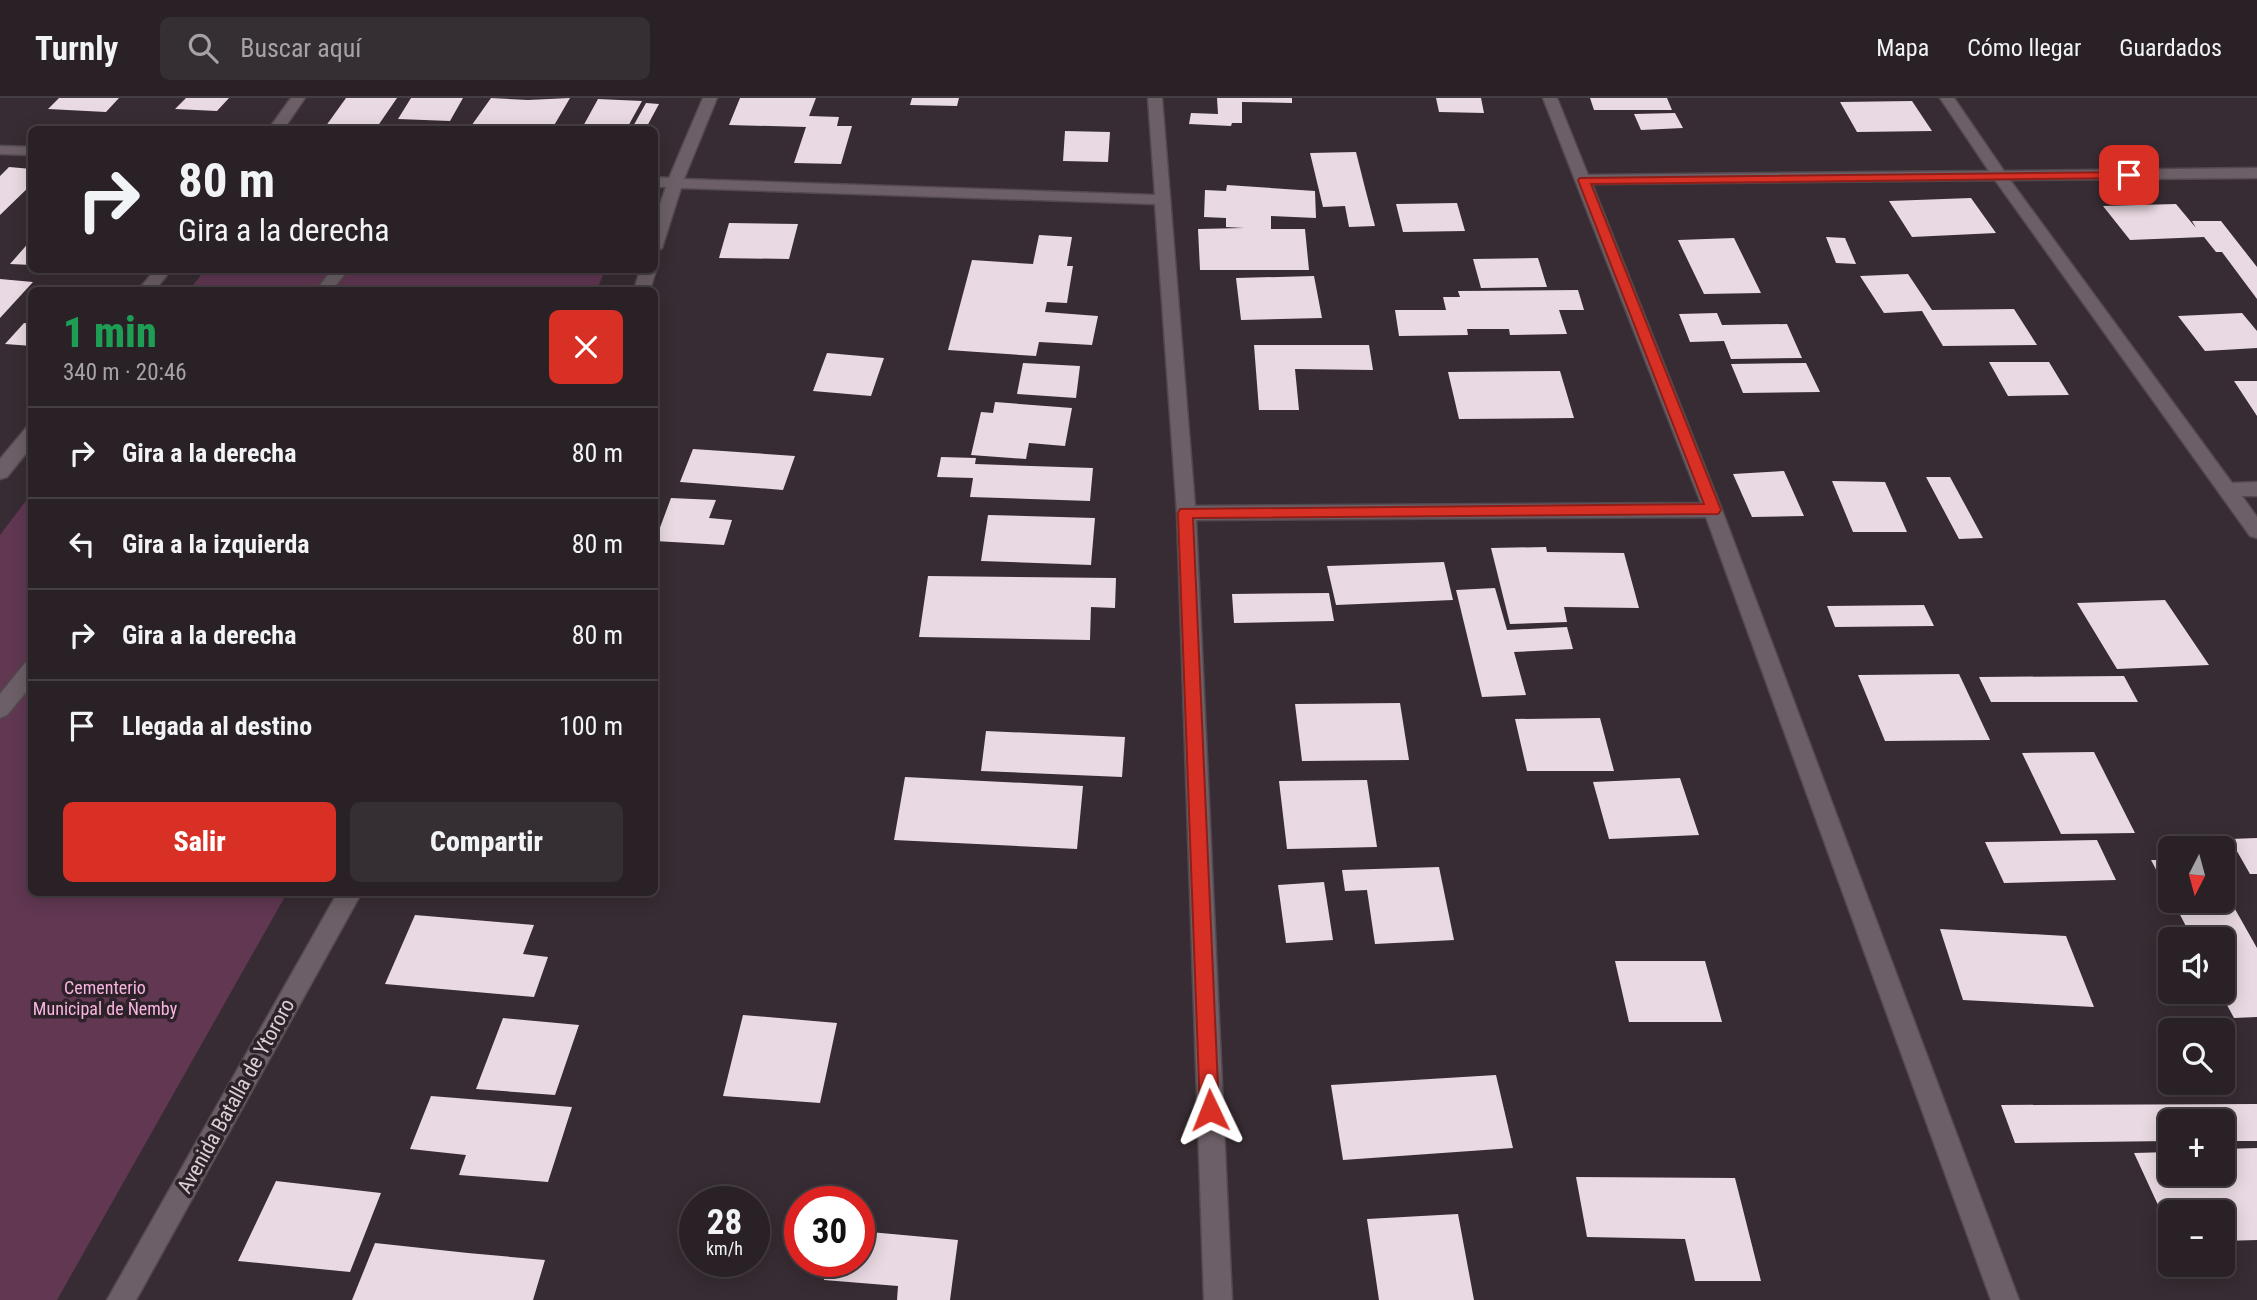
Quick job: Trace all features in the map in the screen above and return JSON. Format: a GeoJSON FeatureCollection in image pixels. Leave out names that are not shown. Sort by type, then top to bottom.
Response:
{"type":"FeatureCollection","features":[{"type":"Feature","properties":{"kind":"street"},"geometry":{"type":"LineString","coordinates":[[278,126],[298,98]]}},
{"type":"Feature","properties":{"kind":"street"},"geometry":{"type":"LineString","coordinates":[[658,235],[674,183],[710,98]]}},
{"type":"Feature","properties":{"kind":"street"},"geometry":{"type":"LineString","coordinates":[[1155,98],[1185,513],[1218,1300]]}},
{"type":"Feature","properties":{"kind":"street"},"geometry":{"type":"LineString","coordinates":[[1550,98],[1713,510],[2005,1300]]}},
{"type":"Feature","properties":{"kind":"street"},"geometry":{"type":"LineString","coordinates":[[1947,98],[2001,178],[2257,531]]}},
{"type":"Feature","properties":{"kind":"street"},"geometry":{"type":"LineString","coordinates":[[0,150],[28,151]]}},
{"type":"Feature","properties":{"kind":"street"},"geometry":{"type":"LineString","coordinates":[[1584,180],[2001,178],[2257,173]]}},
{"type":"Feature","properties":{"kind":"street"},"geometry":{"type":"LineString","coordinates":[[658,182],[1162,200]]}},
{"type":"Feature","properties":{"kind":"street"},"geometry":{"type":"LineString","coordinates":[[149,287],[160,273]]}},
{"type":"Feature","properties":{"kind":"street"},"geometry":{"type":"LineString","coordinates":[[326,287],[338,273]]}},
{"type":"Feature","properties":{"kind":"street"},"geometry":{"type":"LineString","coordinates":[[0,471],[28,438]]}},
{"type":"Feature","properties":{"kind":"street"},"geometry":{"type":"LineString","coordinates":[[2229,490],[2257,489]]}},
{"type":"Feature","properties":{"kind":"street"},"geometry":{"type":"LineString","coordinates":[[1185,513],[1713,510]]}},
{"type":"Feature","properties":{"kind":"street"},"geometry":{"type":"LineString","coordinates":[[0,709],[28,674]]}},
{"type":"Feature","properties":{"kind":"street","name":"Avenida Batalla de Ytororo"},"geometry":{"type":"LineString","coordinates":[[121,1300],[349,896]]}},
{"type":"Feature","properties":{"kind":"green space"},"geometry":{"type":"Polygon","coordinates":[[[203,273],[604,273],[598,287],[191,287],[203,273]]]}},
{"type":"Feature","properties":{"kind":"green space","name":"Cementerio Municipal de Ñemby"},"geometry":{"type":"Polygon","coordinates":[[[28,498],[28,896],[285,896],[57,1300],[0,1300],[0,535],[28,498]]]}},
{"type":"Feature","properties":{"kind":"building"},"geometry":{"type":"Polygon","coordinates":[[[59,98],[119,98],[106,112],[48,109],[59,98]]]}},
{"type":"Feature","properties":{"kind":"building"},"geometry":{"type":"Polygon","coordinates":[[[186,98],[229,98],[217,111],[175,109],[186,98]]]}},
{"type":"Feature","properties":{"kind":"building"},"geometry":{"type":"Polygon","coordinates":[[[346,98],[397,98],[378,126],[326,126],[346,98]]]}},
{"type":"Feature","properties":{"kind":"building"},"geometry":{"type":"Polygon","coordinates":[[[411,98],[463,98],[450,121],[398,119],[411,98]]]}},
{"type":"Feature","properties":{"kind":"building"},"geometry":{"type":"Polygon","coordinates":[[[491,98],[570,98],[554,126],[471,126],[491,98]]]}},
{"type":"Feature","properties":{"kind":"building"},"geometry":{"type":"Polygon","coordinates":[[[740,98],[816,98],[809,116],[839,117],[837,126],[852,126],[841,164],[794,163],[806,127],[729,125],[740,98]]]}},
{"type":"Feature","properties":{"kind":"building"},"geometry":{"type":"Polygon","coordinates":[[[912,98],[959,98],[957,106],[910,105],[912,98]]]}},
{"type":"Feature","properties":{"kind":"building"},"geometry":{"type":"Polygon","coordinates":[[[1217,98],[1292,98],[1292,103],[1242,102],[1242,123],[1232,123],[1231,126],[1189,124],[1191,113],[1218,114],[1217,98]]]}},
{"type":"Feature","properties":{"kind":"building"},"geometry":{"type":"Polygon","coordinates":[[[1436,98],[1481,98],[1484,113],[1439,112],[1436,98]]]}},
{"type":"Feature","properties":{"kind":"building"},"geometry":{"type":"Polygon","coordinates":[[[1590,98],[1667,98],[1672,110],[1594,110],[1590,98]]]}},
{"type":"Feature","properties":{"kind":"building"},"geometry":{"type":"Polygon","coordinates":[[[598,99],[642,101],[628,126],[583,126],[598,99]]]}},
{"type":"Feature","properties":{"kind":"building"},"geometry":{"type":"Polygon","coordinates":[[[1912,101],[1932,131],[1857,132],[1840,102],[1912,101]]]}},
{"type":"Feature","properties":{"kind":"building"},"geometry":{"type":"Polygon","coordinates":[[[646,103],[659,104],[647,126],[633,126],[646,103]]]}},
{"type":"Feature","properties":{"kind":"building"},"geometry":{"type":"Polygon","coordinates":[[[1675,113],[1683,128],[1641,130],[1634,114],[1675,113]]]}},
{"type":"Feature","properties":{"kind":"building"},"geometry":{"type":"Polygon","coordinates":[[[1065,131],[1110,132],[1108,162],[1063,161],[1065,131]]]}},
{"type":"Feature","properties":{"kind":"building"},"geometry":{"type":"Polygon","coordinates":[[[1356,152],[1375,226],[1349,227],[1345,206],[1323,207],[1310,153],[1356,152]]]}},
{"type":"Feature","properties":{"kind":"building"},"geometry":{"type":"Polygon","coordinates":[[[9,167],[28,169],[28,188],[0,215],[0,176],[9,167]]]}},
{"type":"Feature","properties":{"kind":"building"},"geometry":{"type":"Polygon","coordinates":[[[1227,185],[1315,191],[1316,218],[1271,216],[1271,229],[1305,229],[1309,270],[1200,270],[1198,229],[1244,228],[1226,227],[1226,218],[1204,217],[1205,190],[1226,191],[1227,185]]]}},
{"type":"Feature","properties":{"kind":"building"},"geometry":{"type":"Polygon","coordinates":[[[1971,198],[1996,233],[1912,237],[1889,201],[1971,198]]]}},
{"type":"Feature","properties":{"kind":"building"},"geometry":{"type":"Polygon","coordinates":[[[1457,203],[1465,231],[1403,232],[1396,204],[1457,203]]]}},
{"type":"Feature","properties":{"kind":"building"},"geometry":{"type":"Polygon","coordinates":[[[2176,204],[2196,228],[2192,221],[2221,221],[2257,267],[2257,299],[2222,252],[2216,252],[2204,237],[2130,240],[2103,206],[2176,204]]]}},
{"type":"Feature","properties":{"kind":"building"},"geometry":{"type":"Polygon","coordinates":[[[729,223],[798,224],[789,259],[719,258],[729,223]]]}},
{"type":"Feature","properties":{"kind":"building"},"geometry":{"type":"Polygon","coordinates":[[[1039,235],[1072,237],[1067,266],[1073,266],[1067,303],[1047,302],[1045,312],[1098,316],[1092,345],[1039,342],[1036,356],[948,350],[972,260],[1033,264],[1039,235]]]}},
{"type":"Feature","properties":{"kind":"building"},"geometry":{"type":"Polygon","coordinates":[[[1826,237],[1845,238],[1856,264],[1836,263],[1826,237]]]}},
{"type":"Feature","properties":{"kind":"building"},"geometry":{"type":"Polygon","coordinates":[[[1734,238],[1761,293],[1704,294],[1678,240],[1734,238]]]}},
{"type":"Feature","properties":{"kind":"building"},"geometry":{"type":"Polygon","coordinates":[[[28,244],[28,265],[10,264],[28,244]]]}},
{"type":"Feature","properties":{"kind":"building"},"geometry":{"type":"Polygon","coordinates":[[[1538,258],[1547,287],[1481,288],[1473,259],[1538,258]]]}},
{"type":"Feature","properties":{"kind":"building"},"geometry":{"type":"Polygon","coordinates":[[[1908,274],[1932,310],[2014,309],[2037,345],[1943,346],[1922,311],[1884,313],[1860,276],[1908,274]]]}},
{"type":"Feature","properties":{"kind":"building"},"geometry":{"type":"Polygon","coordinates":[[[1314,276],[1322,318],[1241,320],[1236,278],[1314,276]]]}},
{"type":"Feature","properties":{"kind":"building"},"geometry":{"type":"Polygon","coordinates":[[[0,279],[33,282],[28,287],[0,318],[0,279]]]}},
{"type":"Feature","properties":{"kind":"building"},"geometry":{"type":"Polygon","coordinates":[[[1578,290],[1584,310],[1559,310],[1567,334],[1510,335],[1509,329],[1467,329],[1468,335],[1399,336],[1395,310],[1446,310],[1443,297],[1460,297],[1458,291],[1578,290]]]}},
{"type":"Feature","properties":{"kind":"building"},"geometry":{"type":"Polygon","coordinates":[[[1717,313],[1722,325],[1787,324],[1802,358],[1731,359],[1724,341],[1690,342],[1679,314],[1717,313]]]}},
{"type":"Feature","properties":{"kind":"building"},"geometry":{"type":"Polygon","coordinates":[[[2242,313],[2257,331],[2257,348],[2205,351],[2178,316],[2242,313]]]}},
{"type":"Feature","properties":{"kind":"building"},"geometry":{"type":"Polygon","coordinates":[[[24,323],[28,324],[28,346],[5,344],[24,323]]]}},
{"type":"Feature","properties":{"kind":"building"},"geometry":{"type":"Polygon","coordinates":[[[1254,345],[1369,345],[1373,370],[1295,369],[1299,410],[1259,410],[1254,345]]]}},
{"type":"Feature","properties":{"kind":"building"},"geometry":{"type":"Polygon","coordinates":[[[827,353],[884,358],[871,396],[813,391],[827,353]]]}},
{"type":"Feature","properties":{"kind":"building"},"geometry":{"type":"Polygon","coordinates":[[[1989,362],[2049,362],[2069,395],[2008,396],[1989,362]]]}},
{"type":"Feature","properties":{"kind":"building"},"geometry":{"type":"Polygon","coordinates":[[[1023,363],[1080,366],[1076,398],[1017,394],[1023,363]]]}},
{"type":"Feature","properties":{"kind":"building"},"geometry":{"type":"Polygon","coordinates":[[[1806,363],[1820,392],[1743,393],[1731,364],[1806,363]]]}},
{"type":"Feature","properties":{"kind":"building"},"geometry":{"type":"Polygon","coordinates":[[[1560,371],[1574,418],[1459,419],[1448,372],[1560,371]]]}},
{"type":"Feature","properties":{"kind":"building"},"geometry":{"type":"Polygon","coordinates":[[[2234,381],[2257,381],[2257,416],[2234,381]]]}},
{"type":"Feature","properties":{"kind":"building"},"geometry":{"type":"Polygon","coordinates":[[[995,402],[1072,408],[1065,446],[1029,443],[1026,459],[971,455],[981,412],[993,413],[995,402]]]}},
{"type":"Feature","properties":{"kind":"building"},"geometry":{"type":"Polygon","coordinates":[[[693,449],[795,456],[783,490],[680,482],[693,449]]]}},
{"type":"Feature","properties":{"kind":"building"},"geometry":{"type":"Polygon","coordinates":[[[941,457],[976,458],[975,464],[1093,468],[1090,501],[970,497],[973,478],[937,477],[941,457]]]}},
{"type":"Feature","properties":{"kind":"building"},"geometry":{"type":"Polygon","coordinates":[[[1784,471],[1804,516],[1752,517],[1733,474],[1784,471]]]}},
{"type":"Feature","properties":{"kind":"building"},"geometry":{"type":"Polygon","coordinates":[[[1926,477],[1950,477],[1983,538],[1959,539],[1926,477]]]}},
{"type":"Feature","properties":{"kind":"building"},"geometry":{"type":"Polygon","coordinates":[[[1832,481],[1885,482],[1907,532],[1853,532],[1832,481]]]}},
{"type":"Feature","properties":{"kind":"building"},"geometry":{"type":"Polygon","coordinates":[[[671,498],[716,500],[709,518],[732,520],[724,545],[658,541],[658,533],[671,498]]]}},
{"type":"Feature","properties":{"kind":"building"},"geometry":{"type":"Polygon","coordinates":[[[988,515],[1095,518],[1091,565],[981,561],[988,515]]]}},
{"type":"Feature","properties":{"kind":"building"},"geometry":{"type":"Polygon","coordinates":[[[1546,547],[1547,552],[1624,553],[1639,608],[1564,607],[1567,622],[1510,624],[1491,548],[1546,547]]]}},
{"type":"Feature","properties":{"kind":"building"},"geometry":{"type":"Polygon","coordinates":[[[1444,562],[1453,600],[1336,605],[1327,566],[1444,562]]]}},
{"type":"Feature","properties":{"kind":"building"},"geometry":{"type":"Polygon","coordinates":[[[928,576],[1116,578],[1115,608],[1091,607],[1090,640],[919,637],[928,576]]]}},
{"type":"Feature","properties":{"kind":"building"},"geometry":{"type":"Polygon","coordinates":[[[1495,588],[1507,630],[1567,627],[1573,649],[1514,652],[1526,695],[1482,697],[1456,590],[1495,588]]]}},
{"type":"Feature","properties":{"kind":"building"},"geometry":{"type":"Polygon","coordinates":[[[1329,593],[1334,621],[1234,623],[1232,594],[1329,593]]]}},
{"type":"Feature","properties":{"kind":"building"},"geometry":{"type":"Polygon","coordinates":[[[2165,600],[2209,665],[2117,669],[2077,603],[2165,600]]]}},
{"type":"Feature","properties":{"kind":"building"},"geometry":{"type":"Polygon","coordinates":[[[1924,605],[1934,626],[1835,627],[1827,606],[1924,605]]]}},
{"type":"Feature","properties":{"kind":"building"},"geometry":{"type":"Polygon","coordinates":[[[1959,674],[1990,740],[1885,741],[1858,675],[1959,674]]]}},
{"type":"Feature","properties":{"kind":"building"},"geometry":{"type":"Polygon","coordinates":[[[2124,676],[2138,702],[1991,702],[1979,677],[2124,676]]]}},
{"type":"Feature","properties":{"kind":"building"},"geometry":{"type":"Polygon","coordinates":[[[1400,703],[1409,760],[1302,761],[1295,704],[1400,703]]]}},
{"type":"Feature","properties":{"kind":"building"},"geometry":{"type":"Polygon","coordinates":[[[1600,718],[1614,771],[1527,771],[1515,719],[1600,718]]]}},
{"type":"Feature","properties":{"kind":"building"},"geometry":{"type":"Polygon","coordinates":[[[986,731],[1125,737],[1122,777],[981,771],[986,731]]]}},
{"type":"Feature","properties":{"kind":"building"},"geometry":{"type":"Polygon","coordinates":[[[2094,752],[2135,833],[2061,834],[2022,753],[2094,752]]]}},
{"type":"Feature","properties":{"kind":"building"},"geometry":{"type":"Polygon","coordinates":[[[905,777],[1083,786],[1077,849],[894,840],[905,777]]]}},
{"type":"Feature","properties":{"kind":"building"},"geometry":{"type":"Polygon","coordinates":[[[1680,778],[1699,835],[1609,839],[1593,782],[1680,778]]]}},
{"type":"Feature","properties":{"kind":"building"},"geometry":{"type":"Polygon","coordinates":[[[1367,780],[1377,847],[1287,849],[1279,781],[1367,780]]]}},
{"type":"Feature","properties":{"kind":"building"},"geometry":{"type":"Polygon","coordinates":[[[2257,838],[2257,874],[2250,874],[2235,848],[2235,839],[2257,838]]]}},
{"type":"Feature","properties":{"kind":"building"},"geometry":{"type":"Polygon","coordinates":[[[2097,840],[2116,880],[2004,883],[1985,842],[2097,840]]]}},
{"type":"Feature","properties":{"kind":"building"},"geometry":{"type":"Polygon","coordinates":[[[2151,860],[2158,860],[2158,873],[2151,860]]]}},
{"type":"Feature","properties":{"kind":"building"},"geometry":{"type":"Polygon","coordinates":[[[1439,867],[1454,940],[1375,944],[1367,890],[1345,891],[1342,870],[1439,867]]]}},
{"type":"Feature","properties":{"kind":"building"},"geometry":{"type":"Polygon","coordinates":[[[1324,882],[1333,940],[1286,943],[1278,885],[1324,882]]]}},
{"type":"Feature","properties":{"kind":"building"},"geometry":{"type":"Polygon","coordinates":[[[2235,909],[2257,948],[2257,1017],[2234,1018],[2226,1004],[2235,1004],[2235,927],[2186,927],[2180,914],[2235,914],[2235,909]]]}},
{"type":"Feature","properties":{"kind":"building"},"geometry":{"type":"Polygon","coordinates":[[[415,915],[534,925],[523,954],[548,957],[534,997],[385,984],[415,915]]]}},
{"type":"Feature","properties":{"kind":"building"},"geometry":{"type":"Polygon","coordinates":[[[1940,929],[2066,936],[2094,1007],[1963,1000],[1940,929]]]}},
{"type":"Feature","properties":{"kind":"building"},"geometry":{"type":"Polygon","coordinates":[[[1615,961],[1705,961],[1722,1022],[1629,1022],[1615,961]]]}},
{"type":"Feature","properties":{"kind":"building"},"geometry":{"type":"Polygon","coordinates":[[[743,1015],[837,1023],[820,1103],[723,1096],[743,1015]]]}},
{"type":"Feature","properties":{"kind":"building"},"geometry":{"type":"Polygon","coordinates":[[[503,1018],[579,1025],[555,1095],[476,1089],[503,1018]]]}},
{"type":"Feature","properties":{"kind":"building"},"geometry":{"type":"Polygon","coordinates":[[[1496,1075],[1513,1148],[1343,1160],[1331,1085],[1496,1075]]]}},
{"type":"Feature","properties":{"kind":"building"},"geometry":{"type":"Polygon","coordinates":[[[431,1096],[572,1107],[548,1182],[459,1175],[466,1155],[410,1149],[431,1096]]]}},
{"type":"Feature","properties":{"kind":"building"},"geometry":{"type":"Polygon","coordinates":[[[2257,1104],[2257,1141],[2235,1141],[2235,1109],[2158,1109],[2158,1141],[2015,1143],[2001,1105],[2257,1104]]]}},
{"type":"Feature","properties":{"kind":"building"},"geometry":{"type":"Polygon","coordinates":[[[2257,1148],[2257,1240],[2235,1241],[2235,1200],[2158,1200],[2158,1205],[2134,1153],[2158,1152],[2158,1186],[2235,1186],[2235,1149],[2257,1148]]]}},
{"type":"Feature","properties":{"kind":"building"},"geometry":{"type":"Polygon","coordinates":[[[1576,1177],[1735,1178],[1761,1281],[1695,1281],[1685,1239],[1587,1237],[1576,1177]]]}},
{"type":"Feature","properties":{"kind":"building"},"geometry":{"type":"Polygon","coordinates":[[[276,1181],[381,1193],[350,1272],[238,1261],[276,1181]]]}},
{"type":"Feature","properties":{"kind":"building"},"geometry":{"type":"Polygon","coordinates":[[[1458,1214],[1474,1300],[1379,1300],[1367,1219],[1458,1214]]]}},
{"type":"Feature","properties":{"kind":"building"},"geometry":{"type":"Polygon","coordinates":[[[875,1232],[958,1240],[950,1300],[897,1300],[898,1286],[824,1280],[824,1277],[875,1277],[875,1232]]]}},
{"type":"Feature","properties":{"kind":"building"},"geometry":{"type":"Polygon","coordinates":[[[375,1243],[545,1260],[533,1300],[352,1300],[375,1243]]]}},
{"type":"Feature","properties":{"kind":"route"},"geometry":{"type":"LineString","coordinates":[[1210,1110],[1185,513],[1713,510],[1584,180],[2129,175]]}}]}
